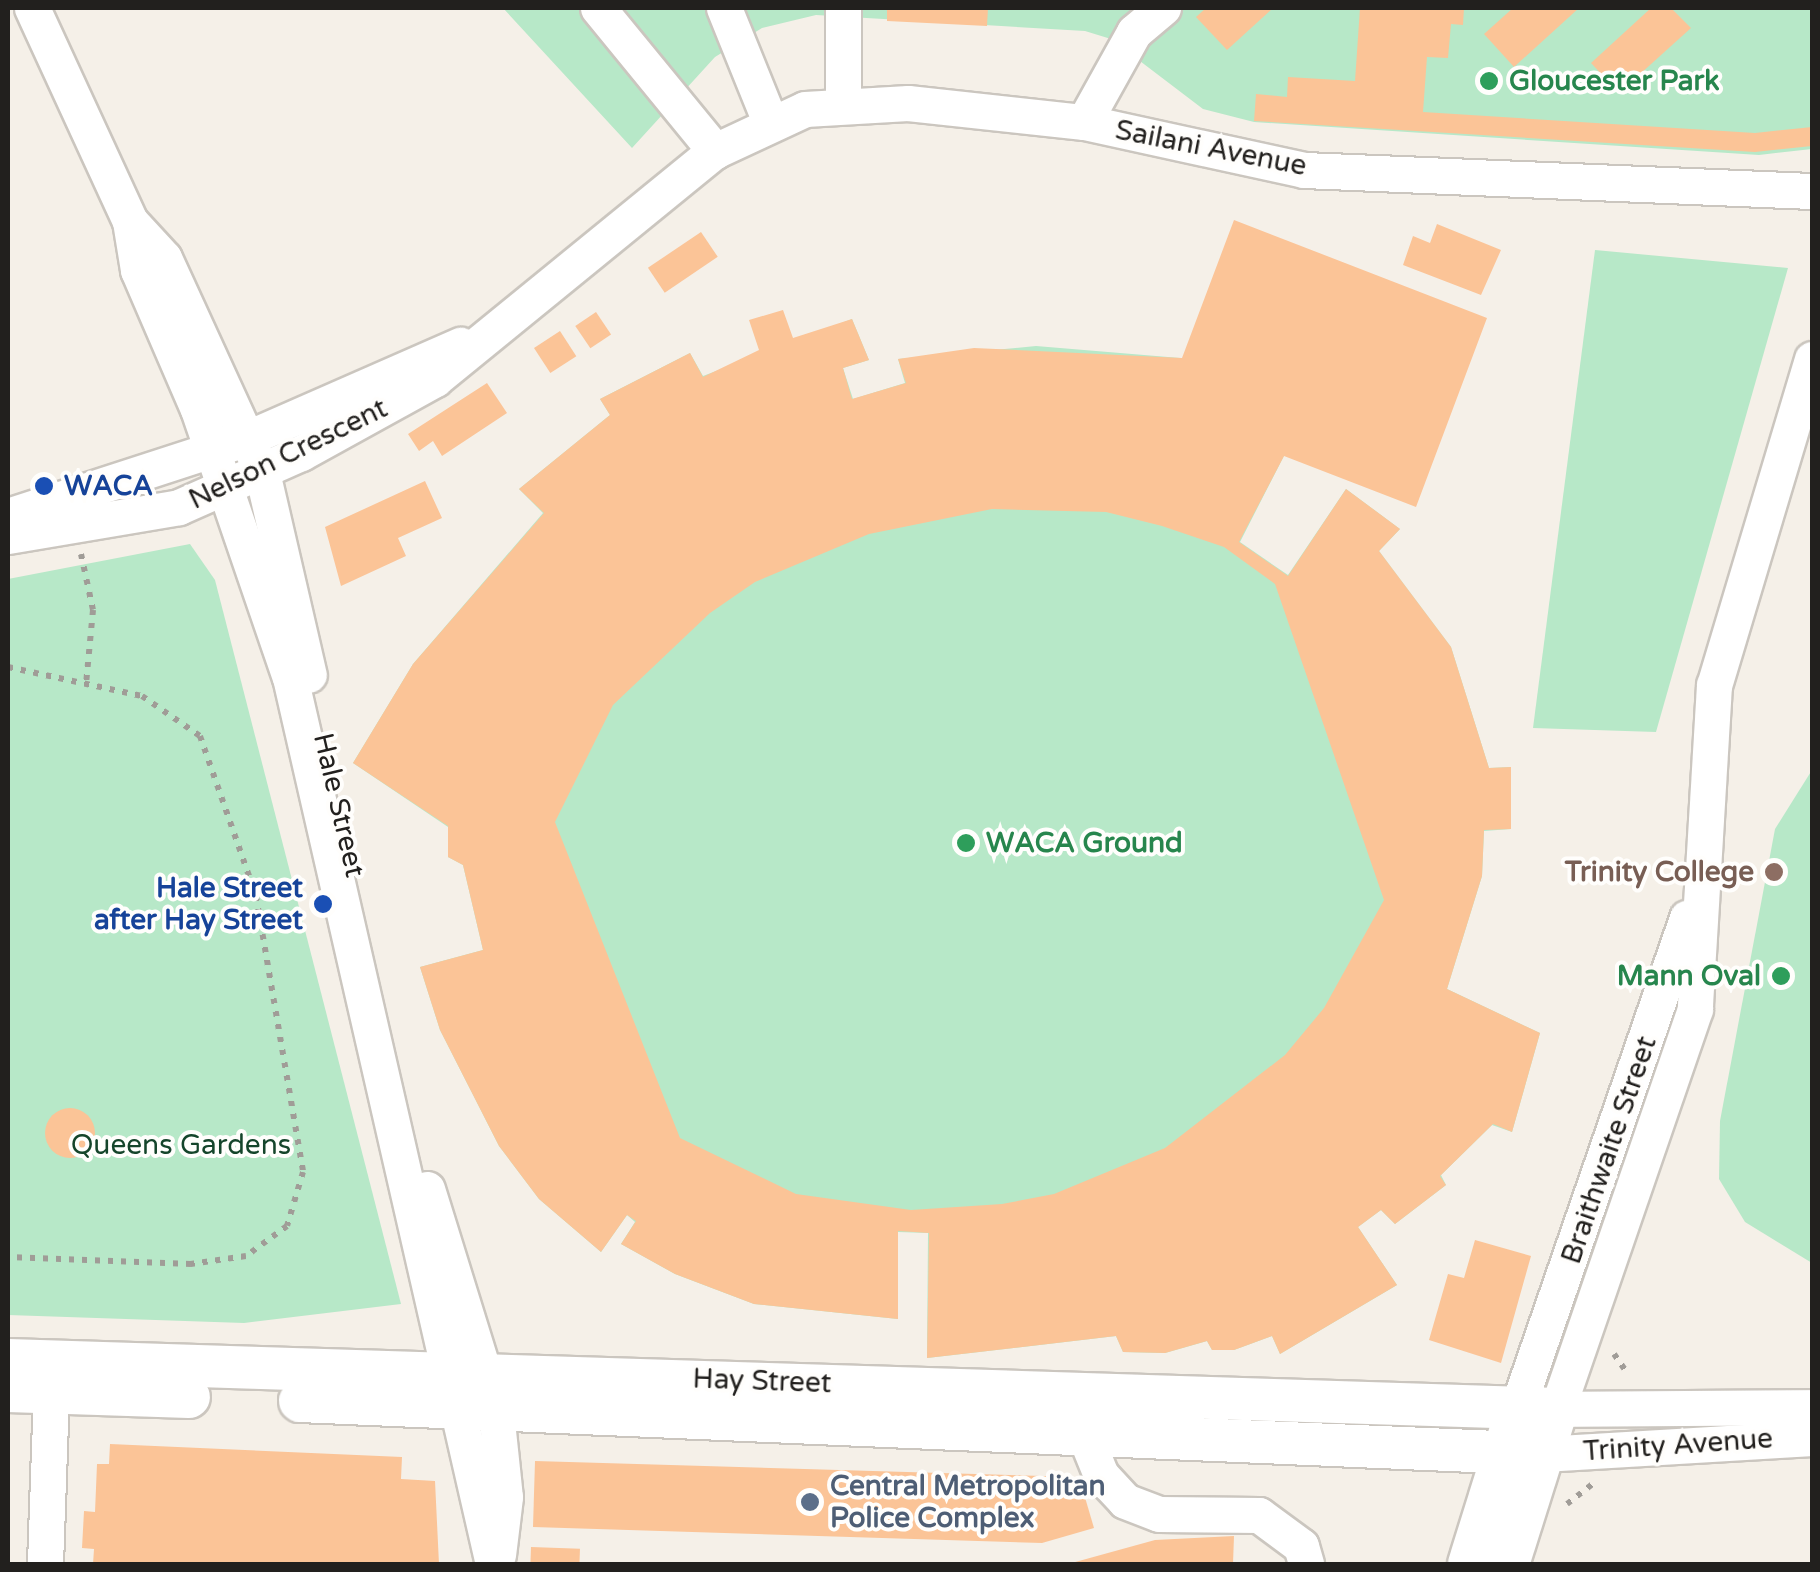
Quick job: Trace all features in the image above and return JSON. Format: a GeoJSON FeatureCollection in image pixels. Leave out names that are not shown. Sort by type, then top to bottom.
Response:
{"type":"FeatureCollection","features":[{"type":"Feature","properties":{"kind":"main road","name":"Hay Street"},"geometry":{"type":"LineString","coordinates":[[8,1360],[1083,1431],[1523,1453]]}},
{"type":"Feature","properties":{"kind":"main road","name":"Hay Street"},"geometry":{"type":"LineString","coordinates":[[8,1391],[472,1392],[1537,1409]]}},
{"type":"Feature","properties":{"kind":"main road"},"geometry":{"type":"LineString","coordinates":[[1468,1564],[1523,1453],[1537,1409]]}},
{"type":"Feature","properties":{"kind":"main road"},"geometry":{"type":"LineString","coordinates":[[1508,1564],[1523,1453]]}},
{"type":"Feature","properties":{"kind":"street","name":"Hale Street"},"geometry":{"type":"LineString","coordinates":[[32,8],[130,222],[138,270],[213,450],[290,677],[472,1392]]}},
{"type":"Feature","properties":{"kind":"street"},"geometry":{"type":"LineString","coordinates":[[598,8],[701,161]]}},
{"type":"Feature","properties":{"kind":"street"},"geometry":{"type":"LineString","coordinates":[[724,8],[770,122]]}},
{"type":"Feature","properties":{"kind":"street"},"geometry":{"type":"LineString","coordinates":[[843,8],[843,102]]}},
{"type":"Feature","properties":{"kind":"street"},"geometry":{"type":"LineString","coordinates":[[1084,122],[1134,32],[1163,8]]}},
{"type":"Feature","properties":{"kind":"street","name":"Sailani Avenue"},"geometry":{"type":"LineString","coordinates":[[701,161],[770,122],[843,102],[1084,122],[1304,170],[1812,191]]}},
{"type":"Feature","properties":{"kind":"street","name":"Nelson Crescent"},"geometry":{"type":"LineString","coordinates":[[8,536],[55,534],[224,491],[435,380],[701,161]]}},
{"type":"Feature","properties":{"kind":"street","name":"Hale Street"},"geometry":{"type":"LineString","coordinates":[[130,222],[164,258],[262,472],[472,1392]]}},
{"type":"Feature","properties":{"kind":"street","name":"Nelson Crescent"},"geometry":{"type":"LineString","coordinates":[[8,516],[248,438],[489,334]]}},
{"type":"Feature","properties":{"kind":"street","name":"Braithwaite Street"},"geometry":{"type":"LineString","coordinates":[[1537,1409],[1697,888],[1714,686],[1812,359]]}},
{"type":"Feature","properties":{"kind":"street"},"geometry":{"type":"LineString","coordinates":[[46,1564],[51,1392]]}},
{"type":"Feature","properties":{"kind":"street"},"geometry":{"type":"LineString","coordinates":[[472,1392],[505,1497],[494,1564]]}},
{"type":"Feature","properties":{"kind":"street","name":"Trinity Avenue"},"geometry":{"type":"LineString","coordinates":[[1537,1409],[1812,1407]]}},
{"type":"Feature","properties":{"kind":"street"},"geometry":{"type":"LineString","coordinates":[[1083,1431],[1101,1475],[1126,1501],[1159,1514],[1260,1516],[1300,1546],[1306,1564]]}},
{"type":"Feature","properties":{"kind":"street","name":"Trinity Avenue"},"geometry":{"type":"LineString","coordinates":[[1523,1453],[1812,1438]]}},
{"type":"Feature","properties":{"kind":"path"},"geometry":{"type":"LineString","coordinates":[[80,553],[93,610],[86,684]]}},
{"type":"Feature","properties":{"kind":"path"},"geometry":{"type":"LineString","coordinates":[[8,667],[86,684],[170,710],[206,749],[279,994],[302,1189],[278,1235],[226,1261],[8,1256]]}},
{"type":"Feature","properties":{"kind":"path"},"geometry":{"type":"LineString","coordinates":[[1558,1518],[1600,1480]]}},
{"type":"Feature","properties":{"kind":"green space","name":"Gloucester Park"},"geometry":{"type":"Polygon","coordinates":[[[503,8],[1812,8],[1812,149],[1759,155],[1254,122],[1203,109],[1111,39],[1085,31],[816,15],[762,28],[715,57],[632,148],[503,8]]]}},
{"type":"Feature","properties":{"kind":"green space"},"geometry":{"type":"Polygon","coordinates":[[[1595,250],[1788,268],[1656,732],[1533,728],[1595,250]]]}},
{"type":"Feature","properties":{"kind":"green space","name":"WACA Ground"},"geometry":{"type":"Polygon","coordinates":[[[852,319],[869,360],[843,368],[853,399],[905,383],[898,359],[1036,346],[1180,358],[1313,399],[1240,542],[1288,575],[1346,489],[1400,529],[1379,551],[1451,647],[1489,768],[1511,767],[1511,829],[1484,831],[1482,876],[1447,989],[1540,1033],[1512,1132],[1492,1125],[1441,1175],[1446,1185],[1395,1224],[1381,1210],[1358,1227],[1397,1285],[1280,1354],[1272,1336],[1234,1350],[1212,1350],[1207,1341],[1165,1353],[1123,1352],[1116,1336],[927,1358],[928,1233],[898,1232],[898,1319],[754,1304],[675,1274],[621,1244],[635,1222],[627,1215],[601,1252],[539,1199],[499,1146],[440,1030],[420,967],[483,950],[463,865],[448,857],[448,827],[353,763],[413,664],[543,513],[519,489],[610,415],[600,399],[690,353],[703,376],[852,319]]]}},
{"type":"Feature","properties":{"kind":"green space","name":"Queens Gardens"},"geometry":{"type":"Polygon","coordinates":[[[190,544],[215,580],[401,1304],[244,1323],[8,1315],[8,579],[190,544]]]}},
{"type":"Feature","properties":{"kind":"green space","name":"Mann Oval"},"geometry":{"type":"Polygon","coordinates":[[[1812,770],[1812,1263],[1745,1222],[1719,1179],[1720,1121],[1775,829],[1812,770]]]}},
{"type":"Feature","properties":{"kind":"building"},"geometry":{"type":"Polygon","coordinates":[[[887,8],[988,8],[987,26],[887,21],[887,8]]]}},
{"type":"Feature","properties":{"kind":"building"},"geometry":{"type":"Polygon","coordinates":[[[1206,8],[1273,8],[1227,50],[1196,17],[1206,8]]]}},
{"type":"Feature","properties":{"kind":"building"},"geometry":{"type":"Polygon","coordinates":[[[1360,8],[1464,8],[1463,25],[1451,24],[1448,58],[1427,57],[1423,112],[1755,133],[1812,127],[1812,146],[1755,152],[1254,121],[1256,94],[1287,97],[1288,77],[1355,81],[1360,8]]]}},
{"type":"Feature","properties":{"kind":"building"},"geometry":{"type":"Polygon","coordinates":[[[1513,8],[1579,8],[1514,67],[1484,34],[1513,8]]]}},
{"type":"Feature","properties":{"kind":"building"},"geometry":{"type":"Polygon","coordinates":[[[1651,8],[1671,8],[1691,28],[1619,93],[1591,63],[1651,8]]]}},
{"type":"Feature","properties":{"kind":"building"},"geometry":{"type":"Polygon","coordinates":[[[1234,220],[1487,318],[1416,507],[1284,456],[1239,542],[1288,576],[1346,489],[1400,529],[1379,551],[1451,647],[1489,768],[1511,767],[1511,829],[1484,830],[1482,876],[1447,989],[1540,1033],[1512,1132],[1493,1124],[1440,1176],[1446,1185],[1395,1224],[1381,1210],[1358,1227],[1397,1285],[1280,1354],[1272,1336],[1234,1350],[1212,1350],[1207,1341],[1165,1353],[1123,1352],[1116,1336],[927,1358],[929,1233],[898,1231],[898,1319],[754,1304],[675,1274],[621,1244],[636,1221],[627,1215],[601,1252],[539,1199],[499,1146],[440,1030],[420,967],[483,950],[463,865],[448,857],[448,826],[353,763],[413,664],[544,513],[519,489],[610,415],[600,399],[690,353],[703,377],[759,350],[749,320],[783,310],[793,338],[852,319],[869,360],[843,368],[852,399],[906,383],[898,359],[974,348],[1182,358],[1234,220]],[[992,509],[869,534],[755,582],[710,613],[613,705],[555,822],[680,1138],[796,1194],[911,1210],[1002,1204],[1054,1194],[1165,1148],[1285,1055],[1324,1008],[1384,900],[1275,584],[1224,547],[1106,512],[992,509]]]}},
{"type":"Feature","properties":{"kind":"building"},"geometry":{"type":"Polygon","coordinates":[[[1437,224],[1501,250],[1481,295],[1403,265],[1413,236],[1430,243],[1437,224]]]}},
{"type":"Feature","properties":{"kind":"building"},"geometry":{"type":"Polygon","coordinates":[[[701,232],[718,257],[665,293],[648,268],[701,232]]]}},
{"type":"Feature","properties":{"kind":"building"},"geometry":{"type":"Polygon","coordinates":[[[596,312],[611,334],[590,348],[575,326],[596,312]]]}},
{"type":"Feature","properties":{"kind":"building"},"geometry":{"type":"Polygon","coordinates":[[[560,331],[576,356],[550,373],[534,348],[560,331]]]}},
{"type":"Feature","properties":{"kind":"building"},"geometry":{"type":"Polygon","coordinates":[[[487,383],[507,413],[442,456],[433,441],[419,451],[408,434],[487,383]]]}},
{"type":"Feature","properties":{"kind":"building"},"geometry":{"type":"Polygon","coordinates":[[[425,481],[442,518],[398,538],[406,556],[341,586],[325,527],[425,481]]]}},
{"type":"Feature","properties":{"kind":"building"},"geometry":{"type":"Polygon","coordinates":[[[70,1108],[88,1115],[95,1133],[88,1151],[70,1158],[52,1151],[45,1133],[52,1115],[70,1108]]]}},
{"type":"Feature","properties":{"kind":"building"},"geometry":{"type":"Polygon","coordinates":[[[1475,1240],[1531,1256],[1501,1363],[1429,1340],[1448,1274],[1464,1278],[1475,1240]]]}},
{"type":"Feature","properties":{"kind":"building"},"geometry":{"type":"Polygon","coordinates":[[[110,1444],[402,1457],[401,1479],[435,1481],[439,1564],[93,1564],[94,1549],[82,1548],[84,1511],[95,1512],[97,1464],[109,1464],[110,1444]]]}},
{"type":"Feature","properties":{"kind":"building","name":"Central Metropolitan Police Complex"},"geometry":{"type":"Polygon","coordinates":[[[535,1461],[1079,1477],[1094,1528],[1042,1543],[533,1527],[535,1461]]]}},
{"type":"Feature","properties":{"kind":"building"},"geometry":{"type":"Polygon","coordinates":[[[1234,1536],[1233,1564],[1068,1564],[1155,1540],[1234,1536]]]}},
{"type":"Feature","properties":{"kind":"building"},"geometry":{"type":"Polygon","coordinates":[[[531,1547],[580,1549],[579,1564],[530,1564],[531,1547]]]}},
{"type":"Feature","properties":{"kind":"place","name":"Gloucester Park"},"geometry":{"type":"Point","coordinates":[1489,81]}},
{"type":"Feature","properties":{"kind":"place","name":"WACA"},"geometry":{"type":"Point","coordinates":[44,486]}},
{"type":"Feature","properties":{"kind":"place","name":"WACA Ground"},"geometry":{"type":"Point","coordinates":[966,843]}},
{"type":"Feature","properties":{"kind":"place","name":"Trinity College"},"geometry":{"type":"Point","coordinates":[1774,872]}},
{"type":"Feature","properties":{"kind":"place","name":"Hale Street after Hay Street"},"geometry":{"type":"Point","coordinates":[323,904]}},
{"type":"Feature","properties":{"kind":"place","name":"Mann Oval"},"geometry":{"type":"Point","coordinates":[1781,976]}},
{"type":"Feature","properties":{"kind":"place","name":"Central Metropolitan Police Complex"},"geometry":{"type":"Point","coordinates":[810,1502]}}]}
